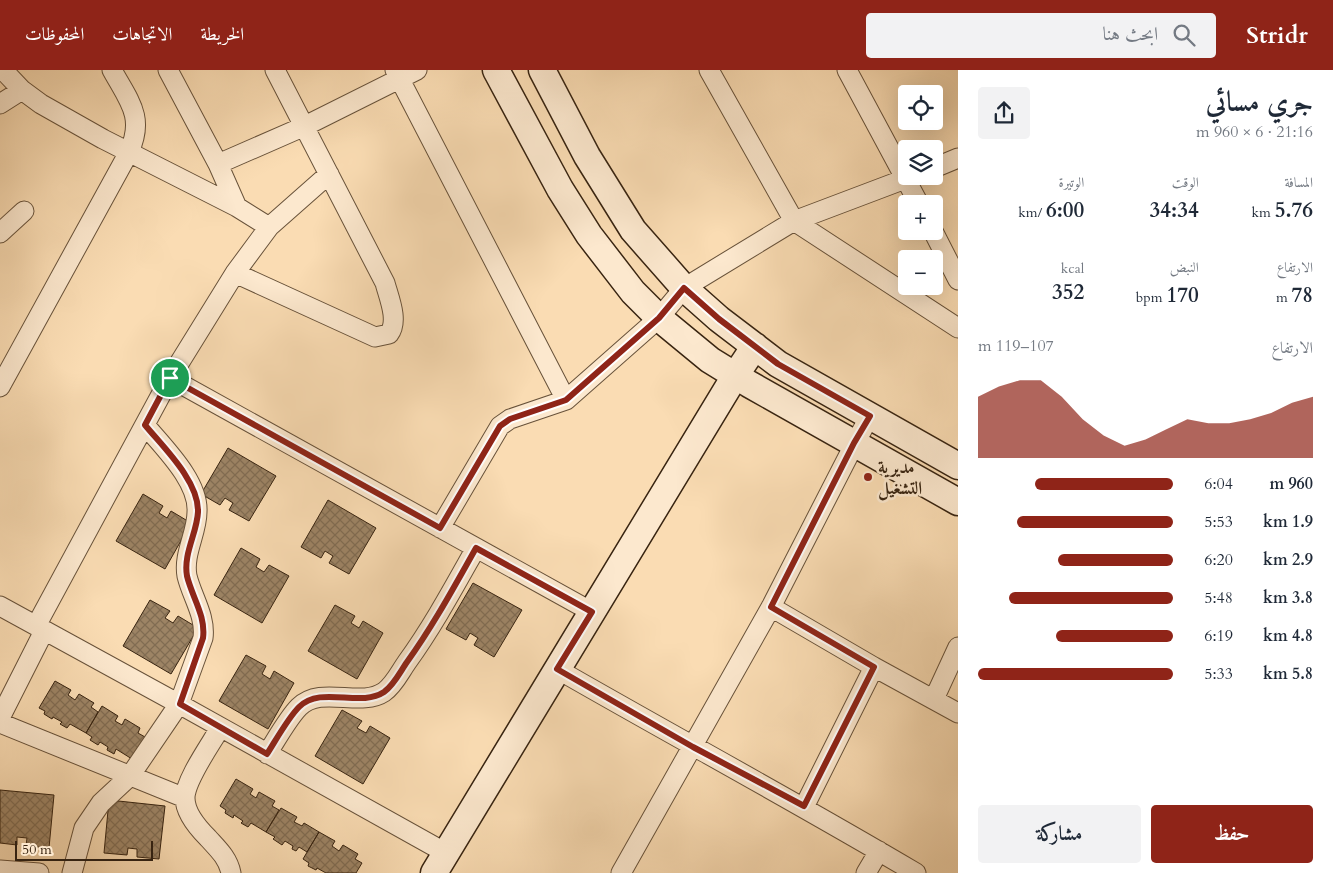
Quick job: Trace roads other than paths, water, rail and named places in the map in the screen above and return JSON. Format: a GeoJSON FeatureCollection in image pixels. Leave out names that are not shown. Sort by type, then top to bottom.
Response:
{"type":"FeatureCollection","features":[{"type":"Feature","properties":{"kind":"main road"},"geometry":{"type":"LineString","coordinates":[[496,70],[560,189],[589,235],[633,292],[659,318],[710,360],[735,376],[958,502]]}},
{"type":"Feature","properties":{"kind":"main road"},"geometry":{"type":"LineString","coordinates":[[542,70],[587,156],[633,230],[684,288],[719,319],[778,364],[956,462]]}},
{"type":"Feature","properties":{"kind":"main road"},"geometry":{"type":"LineString","coordinates":[[440,863],[755,346]]}},
{"type":"Feature","properties":{"kind":"street"},"geometry":{"type":"LineString","coordinates":[[3,70],[22,90],[41,104],[237,206],[269,227]]}},
{"type":"Feature","properties":{"kind":"street"},"geometry":{"type":"LineString","coordinates":[[0,387],[135,140],[137,129],[135,115],[112,70]]}},
{"type":"Feature","properties":{"kind":"street"},"geometry":{"type":"LineString","coordinates":[[168,70],[218,164],[237,206]]}},
{"type":"Feature","properties":{"kind":"street"},"geometry":{"type":"LineString","coordinates":[[235,273],[375,337],[389,334],[393,329],[392,307],[385,282],[275,70]]}},
{"type":"Feature","properties":{"kind":"street"},"geometry":{"type":"LineString","coordinates":[[218,164],[305,126],[397,74],[416,70]]}},
{"type":"Feature","properties":{"kind":"street"},"geometry":{"type":"LineString","coordinates":[[709,70],[794,221],[958,328]]}},
{"type":"Feature","properties":{"kind":"street"},"geometry":{"type":"LineString","coordinates":[[847,70],[898,157]]}},
{"type":"Feature","properties":{"kind":"street"},"geometry":{"type":"LineString","coordinates":[[397,74],[566,400]]}},
{"type":"Feature","properties":{"kind":"street"},"geometry":{"type":"LineString","coordinates":[[0,104],[22,90]]}},
{"type":"Feature","properties":{"kind":"street"},"geometry":{"type":"LineString","coordinates":[[943,164],[958,158]]}},
{"type":"Feature","properties":{"kind":"street"},"geometry":{"type":"LineString","coordinates":[[0,718],[40,628],[170,378],[235,273],[269,227],[329,174]]}},
{"type":"Feature","properties":{"kind":"street"},"geometry":{"type":"LineString","coordinates":[[440,528],[500,426],[510,419],[566,400],[659,318],[684,288],[794,221],[898,182]]}},
{"type":"Feature","properties":{"kind":"street"},"geometry":{"type":"LineString","coordinates":[[0,233],[24,211]]}},
{"type":"Feature","properties":{"kind":"street"},"geometry":{"type":"LineString","coordinates":[[938,240],[958,280]]}},
{"type":"Feature","properties":{"kind":"street"},"geometry":{"type":"LineString","coordinates":[[170,378],[592,612]]}},
{"type":"Feature","properties":{"kind":"street"},"geometry":{"type":"LineString","coordinates":[[621,873],[771,607],[854,443],[870,416]]}},
{"type":"Feature","properties":{"kind":"street"},"geometry":{"type":"LineString","coordinates":[[72,873],[84,828],[101,803],[130,776],[180,704],[203,638],[204,628],[187,575],[187,558],[198,511],[190,483],[176,462],[145,425]]}},
{"type":"Feature","properties":{"kind":"street"},"geometry":{"type":"LineString","coordinates":[[267,754],[299,707],[308,700],[318,698],[373,697],[384,692],[392,684],[428,632],[476,548]]}},
{"type":"Feature","properties":{"kind":"street"},"geometry":{"type":"LineString","coordinates":[[0,606],[180,704],[267,754],[440,863]]}},
{"type":"Feature","properties":{"kind":"street"},"geometry":{"type":"LineString","coordinates":[[771,607],[958,713]]}},
{"type":"Feature","properties":{"kind":"street"},"geometry":{"type":"LineString","coordinates":[[934,699],[958,647]]}},
{"type":"Feature","properties":{"kind":"street"},"geometry":{"type":"LineString","coordinates":[[804,806],[874,667]]}},
{"type":"Feature","properties":{"kind":"street"},"geometry":{"type":"LineString","coordinates":[[557,669],[693,747],[804,806],[916,873]]}},
{"type":"Feature","properties":{"kind":"street"},"geometry":{"type":"LineString","coordinates":[[0,723],[185,798]]}},
{"type":"Feature","properties":{"kind":"street"},"geometry":{"type":"LineString","coordinates":[[220,728],[190,781],[185,798],[189,813],[200,831],[225,856],[231,873]]}},
{"type":"Feature","properties":{"kind":"street"},"geometry":{"type":"LineString","coordinates":[[866,873],[879,851]]}},
{"type":"Feature","properties":{"kind":"street"},"geometry":{"type":"LineString","coordinates":[[0,870],[39,873]]}},
{"type":"Feature","properties":{"kind":"place","name":"مديرية التشغيل"},"geometry":{"type":"Point","coordinates":[868,477]}}]}
